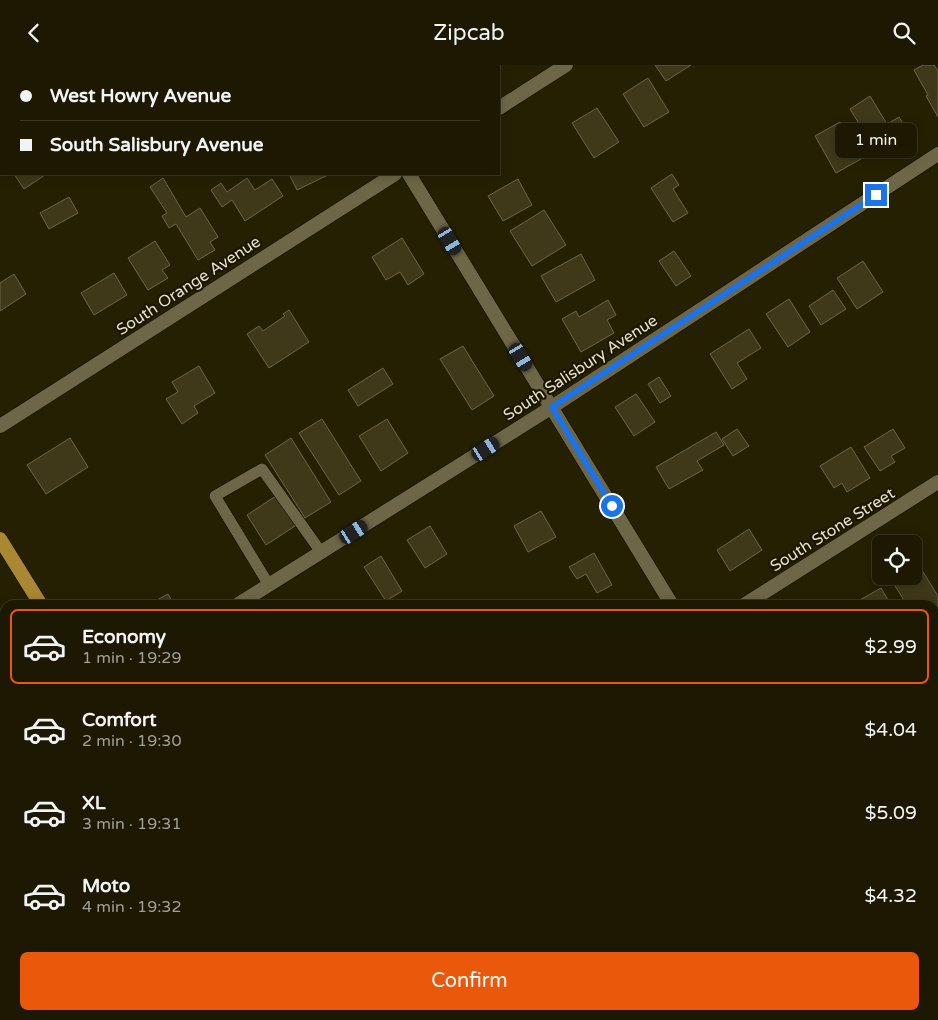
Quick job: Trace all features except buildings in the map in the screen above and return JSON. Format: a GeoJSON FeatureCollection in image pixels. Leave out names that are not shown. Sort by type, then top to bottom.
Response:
{"type":"FeatureCollection","features":[{"type":"Feature","properties":{"kind":"main road"},"geometry":{"type":"LineString","coordinates":[[0,539],[38,600]]}},
{"type":"Feature","properties":{"kind":"street"},"geometry":{"type":"LineString","coordinates":[[500,107],[566,65]]}},
{"type":"Feature","properties":{"kind":"street","name":"South Salisbury Avenue"},"geometry":{"type":"LineString","coordinates":[[245,600],[552,407],[938,154]]}},
{"type":"Feature","properties":{"kind":"street","name":"South Orange Avenue"},"geometry":{"type":"LineString","coordinates":[[0,426],[394,175]]}},
{"type":"Feature","properties":{"kind":"street"},"geometry":{"type":"LineString","coordinates":[[410,175],[669,600]]}},
{"type":"Feature","properties":{"kind":"street","name":"South Stone Street"},"geometry":{"type":"LineString","coordinates":[[752,600],[938,482]]}},
{"type":"Feature","properties":{"kind":"lane"},"geometry":{"type":"LineString","coordinates":[[269,585],[215,495],[262,469],[321,552]]}},
{"type":"Feature","properties":{"kind":"route"},"geometry":{"type":"LineString","coordinates":[[612,506],[552,407],[876,195]]}}]}
